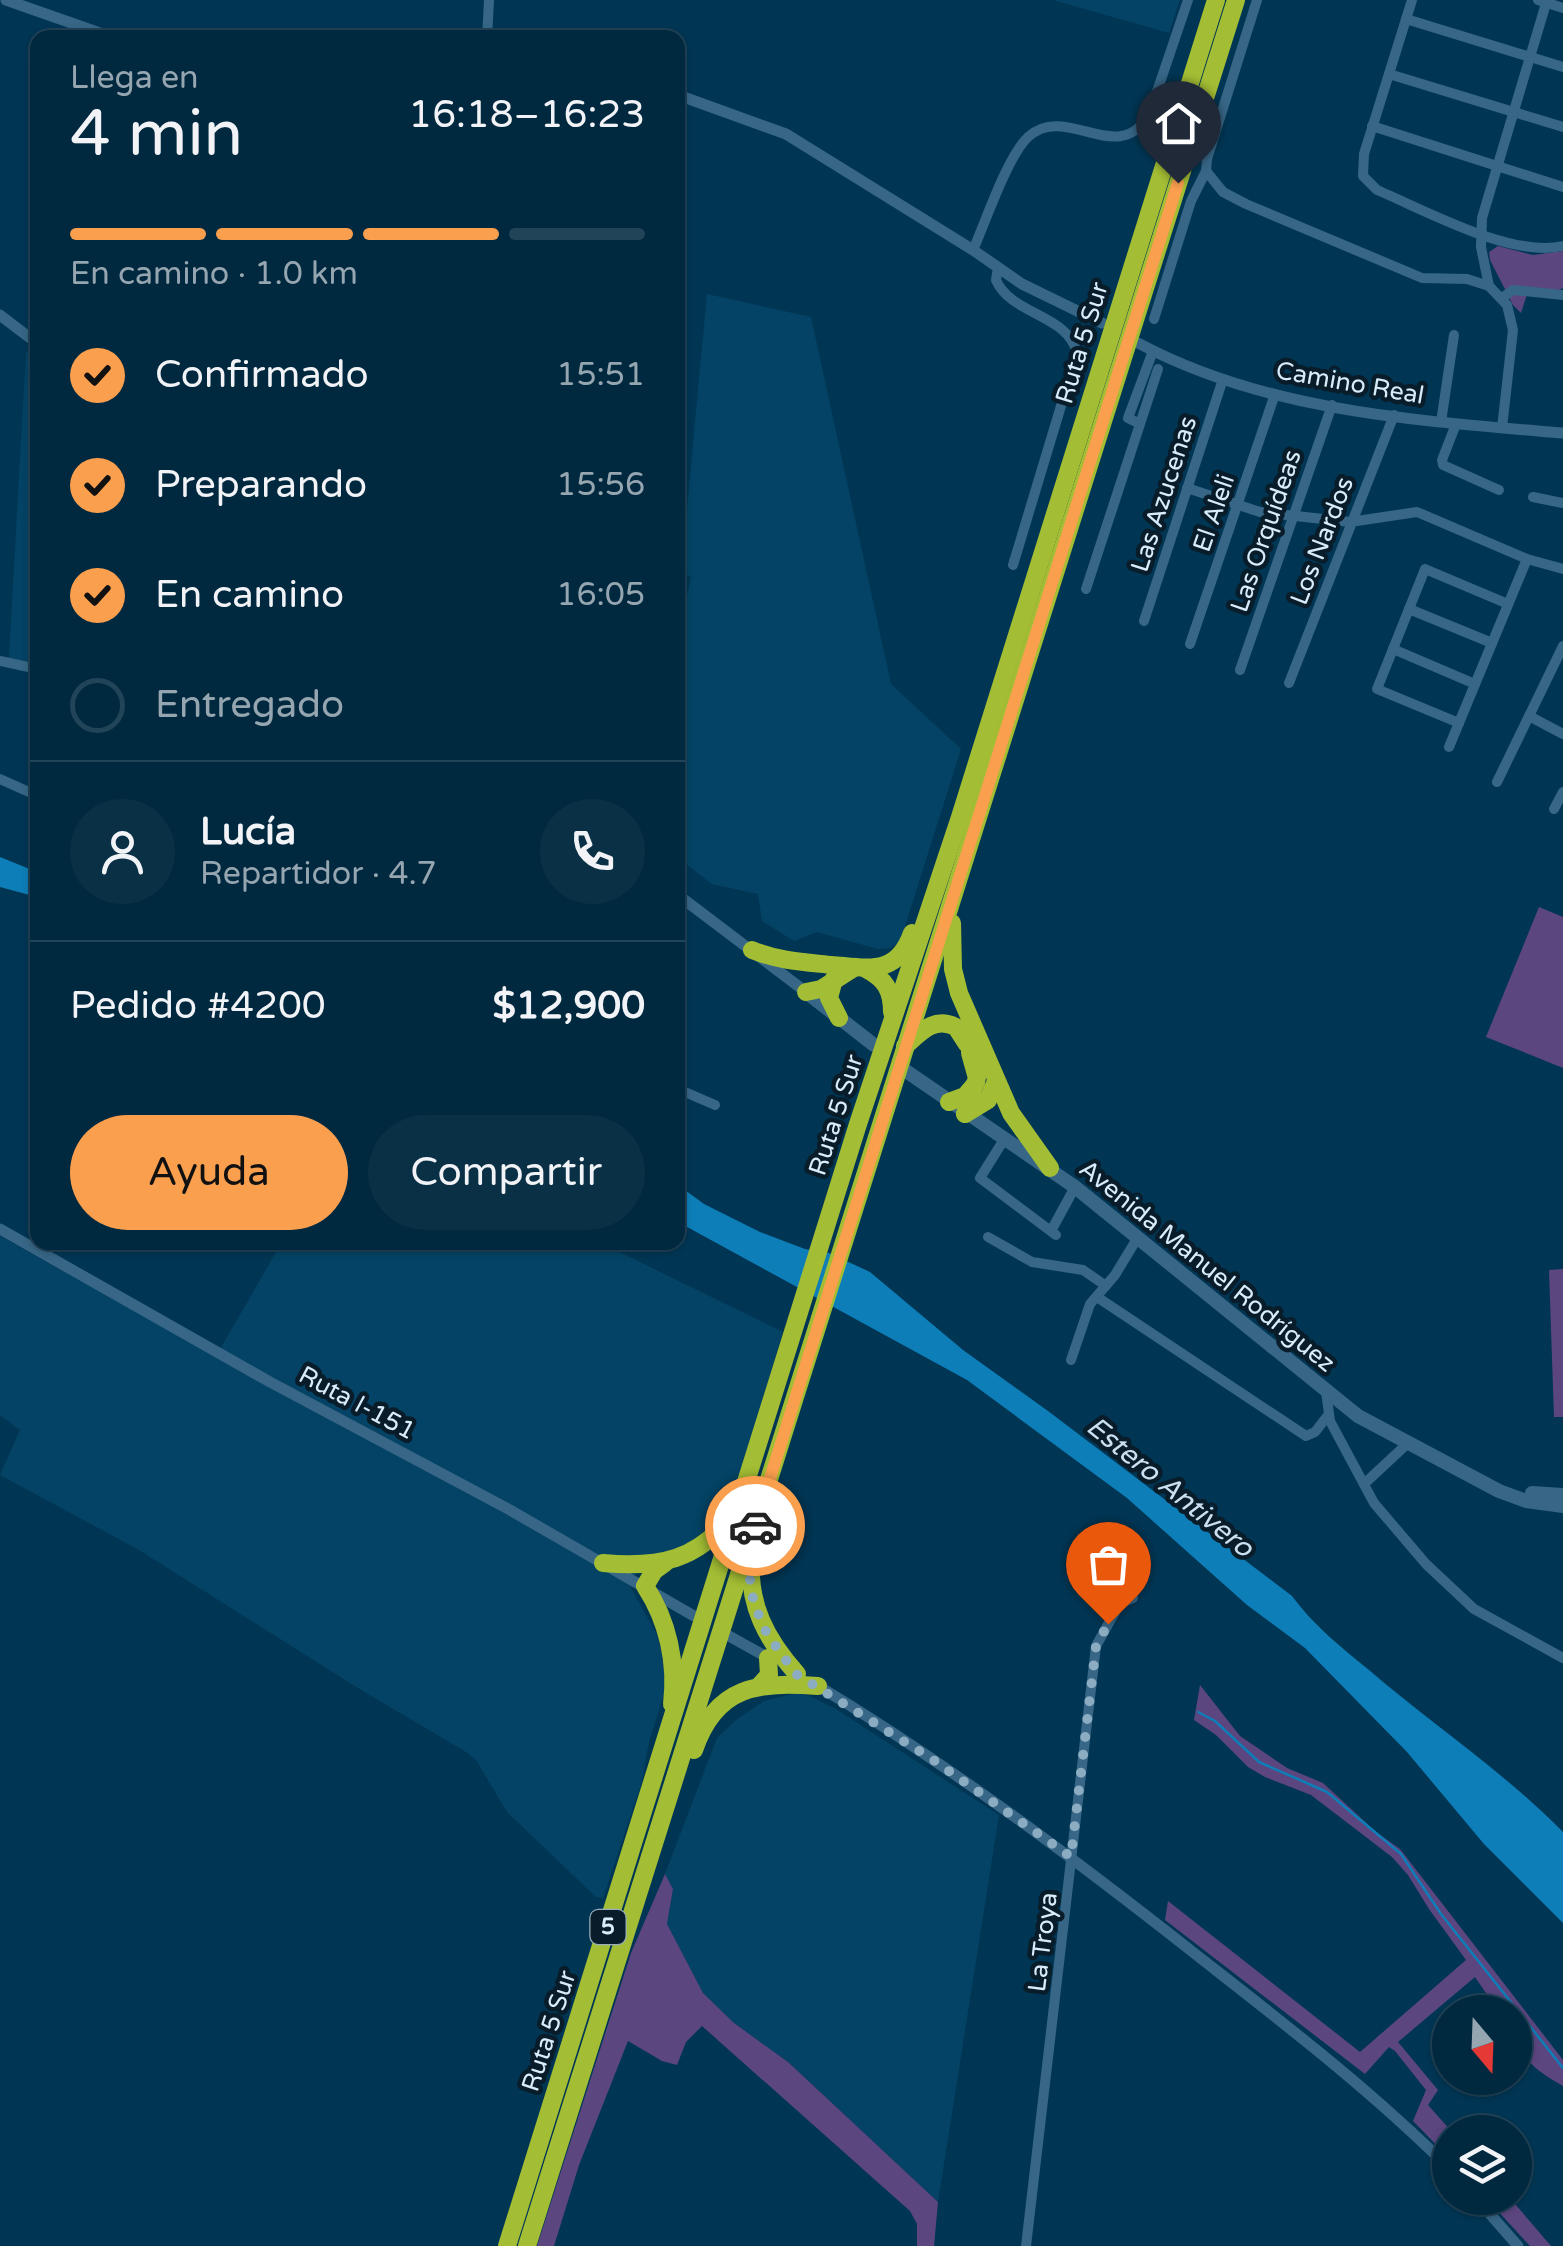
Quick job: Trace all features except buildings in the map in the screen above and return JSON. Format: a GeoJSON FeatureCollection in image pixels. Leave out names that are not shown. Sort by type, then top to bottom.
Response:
{"type":"FeatureCollection","features":[{"type":"Feature","properties":{"kind":"highway","name":"Ruta 5 Sur"},"geometry":{"type":"LineString","coordinates":[[526,2246],[756,1514],[858,1124],[960,817],[1216,0]]}},
{"type":"Feature","properties":{"kind":"highway","name":"Ruta 5 Sur"},"geometry":{"type":"LineString","coordinates":[[507,2246],[744,1496],[880,1122],[1236,0]]}},
{"type":"Feature","properties":{"kind":"highway"},"geometry":{"type":"LineString","coordinates":[[752,950],[834,972],[888,964],[904,952],[960,817]]}},
{"type":"Feature","properties":{"kind":"highway"},"geometry":{"type":"LineString","coordinates":[[963,865],[952,924],[953,969],[959,993],[1017,1124],[1050,1168]]}},
{"type":"Feature","properties":{"kind":"highway"},"geometry":{"type":"LineString","coordinates":[[860,968],[882,980],[888,988],[892,1024]]}},
{"type":"Feature","properties":{"kind":"highway"},"geometry":{"type":"LineString","coordinates":[[806,992],[821,988],[834,972]]}},
{"type":"Feature","properties":{"kind":"highway"},"geometry":{"type":"LineString","coordinates":[[834,972],[829,998],[839,1018]]}},
{"type":"Feature","properties":{"kind":"highway"},"geometry":{"type":"LineString","coordinates":[[904,1046],[928,1026],[941,1022],[956,1026],[968,1049],[976,1083],[965,1114]]}},
{"type":"Feature","properties":{"kind":"highway"},"geometry":{"type":"LineString","coordinates":[[965,1114],[983,1105],[996,1081]]}},
{"type":"Feature","properties":{"kind":"highway"},"geometry":{"type":"LineString","coordinates":[[949,1102],[965,1096],[976,1083]]}},
{"type":"Feature","properties":{"kind":"highway"},"geometry":{"type":"LineString","coordinates":[[668,1740],[674,1684],[672,1659],[663,1621],[645,1586],[654,1570],[714,1536],[744,1496]]}},
{"type":"Feature","properties":{"kind":"highway"},"geometry":{"type":"LineString","coordinates":[[756,1514],[750,1580],[754,1604],[767,1634],[796,1674]]}},
{"type":"Feature","properties":{"kind":"highway"},"geometry":{"type":"LineString","coordinates":[[603,1563],[664,1564]]}},
{"type":"Feature","properties":{"kind":"highway"},"geometry":{"type":"LineString","coordinates":[[760,1686],[769,1675],[768,1658]]}},
{"type":"Feature","properties":{"kind":"highway"},"geometry":{"type":"LineString","coordinates":[[653,1846],[672,1810],[706,1720],[730,1697],[760,1686],[818,1686]]}},
{"type":"Feature","properties":{"kind":"main road"},"geometry":{"type":"LineString","coordinates":[[806,992],[874,1045]]}},
{"type":"Feature","properties":{"kind":"main road","name":"Avenida Manuel Rodríguez"},"geometry":{"type":"LineString","coordinates":[[906,1071],[1076,1187],[1326,1391],[1336,1409],[1526,1501],[1563,1506]]}},
{"type":"Feature","properties":{"kind":"main road","name":"Avenida Manuel Rodríguez"},"geometry":{"type":"LineString","coordinates":[[1487,1484],[1563,1495]]}},
{"type":"Feature","properties":{"kind":"street"},"geometry":{"type":"LineString","coordinates":[[6,0],[91,30]]}},
{"type":"Feature","properties":{"kind":"street"},"geometry":{"type":"LineString","coordinates":[[487,30],[489,0]]}},
{"type":"Feature","properties":{"kind":"street"},"geometry":{"type":"LineString","coordinates":[[973,250],[1012,160],[1030,135],[1060,126],[1119,137],[1142,126],[1188,0]]}},
{"type":"Feature","properties":{"kind":"street"},"geometry":{"type":"LineString","coordinates":[[1154,319],[1191,201],[1206,171],[1257,0]]}},
{"type":"Feature","properties":{"kind":"street"},"geometry":{"type":"LineString","coordinates":[[1412,0],[1362,160],[1363,176],[1377,190],[1524,248],[1563,246]]}},
{"type":"Feature","properties":{"kind":"street"},"geometry":{"type":"LineString","coordinates":[[1490,286],[1480,232],[1496,166],[1544,1],[1563,8]]}},
{"type":"Feature","properties":{"kind":"street"},"geometry":{"type":"LineString","coordinates":[[1406,19],[1563,67]]}},
{"type":"Feature","properties":{"kind":"street"},"geometry":{"type":"LineString","coordinates":[[1389,74],[1563,128]]}},
{"type":"Feature","properties":{"kind":"street"},"geometry":{"type":"LineString","coordinates":[[685,97],[786,134],[1031,290],[1102,323]]}},
{"type":"Feature","properties":{"kind":"street"},"geometry":{"type":"LineString","coordinates":[[1372,126],[1563,187]]}},
{"type":"Feature","properties":{"kind":"street"},"geometry":{"type":"LineString","coordinates":[[1206,171],[1223,192],[1246,204],[1422,278],[1466,280],[1490,286],[1510,314],[1514,341],[1502,428]]}},
{"type":"Feature","properties":{"kind":"street"},"geometry":{"type":"LineString","coordinates":[[998,267],[996,280],[1004,294],[1068,334],[1077,353],[1013,565]]}},
{"type":"Feature","properties":{"kind":"street"},"geometry":{"type":"LineString","coordinates":[[1502,298],[1510,290],[1518,289],[1563,295]]}},
{"type":"Feature","properties":{"kind":"street"},"geometry":{"type":"LineString","coordinates":[[0,315],[30,338]]}},
{"type":"Feature","properties":{"kind":"street"},"geometry":{"type":"LineString","coordinates":[[1441,422],[1454,335]]}},
{"type":"Feature","properties":{"kind":"street","name":"Camino Real"},"geometry":{"type":"LineString","coordinates":[[1138,343],[1222,379],[1275,394],[1441,422],[1563,433]]}},
{"type":"Feature","properties":{"kind":"street"},"geometry":{"type":"LineString","coordinates":[[1140,424],[1128,418],[1153,350]]}},
{"type":"Feature","properties":{"kind":"street"},"geometry":{"type":"LineString","coordinates":[[1086,589],[1158,369]]}},
{"type":"Feature","properties":{"kind":"street","name":"Las Azucenas"},"geometry":{"type":"LineString","coordinates":[[1144,621],[1222,379]]}},
{"type":"Feature","properties":{"kind":"street","name":"El Aleli"},"geometry":{"type":"LineString","coordinates":[[1190,644],[1275,394]]}},
{"type":"Feature","properties":{"kind":"street","name":"Las Orquídeas"},"geometry":{"type":"LineString","coordinates":[[1240,670],[1332,405]]}},
{"type":"Feature","properties":{"kind":"street","name":"Los Nardos"},"geometry":{"type":"LineString","coordinates":[[1289,683],[1394,415]]}},
{"type":"Feature","properties":{"kind":"street"},"geometry":{"type":"LineString","coordinates":[[1456,424],[1442,460],[1444,465],[1499,490]]}},
{"type":"Feature","properties":{"kind":"street"},"geometry":{"type":"LineString","coordinates":[[1186,488],[1260,512],[1350,522],[1418,512],[1526,559],[1563,568]]}},
{"type":"Feature","properties":{"kind":"street"},"geometry":{"type":"LineString","coordinates":[[1533,497],[1563,503]]}},
{"type":"Feature","properties":{"kind":"street"},"geometry":{"type":"LineString","coordinates":[[1449,746],[1526,559]]}},
{"type":"Feature","properties":{"kind":"street"},"geometry":{"type":"LineString","coordinates":[[1459,723],[1377,689],[1425,569],[1508,604]]}},
{"type":"Feature","properties":{"kind":"street"},"geometry":{"type":"LineString","coordinates":[[1409,609],[1492,643]]}},
{"type":"Feature","properties":{"kind":"street"},"geometry":{"type":"LineString","coordinates":[[1497,782],[1563,646]]}},
{"type":"Feature","properties":{"kind":"street"},"geometry":{"type":"LineString","coordinates":[[1393,649],[1475,684]]}},
{"type":"Feature","properties":{"kind":"street"},"geometry":{"type":"LineString","coordinates":[[0,661],[30,667]]}},
{"type":"Feature","properties":{"kind":"street"},"geometry":{"type":"LineString","coordinates":[[1529,716],[1563,734]]}},
{"type":"Feature","properties":{"kind":"street"},"geometry":{"type":"LineString","coordinates":[[0,779],[30,792]]}},
{"type":"Feature","properties":{"kind":"street"},"geometry":{"type":"LineString","coordinates":[[1554,809],[1563,792]]}},
{"type":"Feature","properties":{"kind":"street"},"geometry":{"type":"LineString","coordinates":[[685,900],[806,992]]}},
{"type":"Feature","properties":{"kind":"street"},"geometry":{"type":"LineString","coordinates":[[685,1092],[714,1105]]}},
{"type":"Feature","properties":{"kind":"street"},"geometry":{"type":"LineString","coordinates":[[1005,1138],[980,1178],[1054,1233],[1076,1187]]}},
{"type":"Feature","properties":{"kind":"street","name":"Ruta I-151"},"geometry":{"type":"LineString","coordinates":[[0,1229],[30,1242]]}},
{"type":"Feature","properties":{"kind":"street"},"geometry":{"type":"LineString","coordinates":[[988,1237],[1032,1262],[1084,1270],[1106,1286]]}},
{"type":"Feature","properties":{"kind":"street"},"geometry":{"type":"LineString","coordinates":[[1071,1360],[1086,1310],[1138,1237]]}},
{"type":"Feature","properties":{"kind":"street","name":"Ruta I-151"},"geometry":{"type":"LineString","coordinates":[[45,1250],[694,1616]]}},
{"type":"Feature","properties":{"kind":"street"},"geometry":{"type":"LineString","coordinates":[[1097,1297],[1306,1436],[1315,1432],[1336,1409]]}},
{"type":"Feature","properties":{"kind":"street"},"geometry":{"type":"LineString","coordinates":[[1336,1409],[1338,1434],[1391,1525],[1460,1598],[1563,1658]]}},
{"type":"Feature","properties":{"kind":"street"},"geometry":{"type":"LineString","coordinates":[[1364,1484],[1408,1444]]}},
{"type":"Feature","properties":{"kind":"street","name":"La Troya"},"geometry":{"type":"LineString","coordinates":[[1026,2246],[1096,1646],[1120,1603],[1133,1598]]}},
{"type":"Feature","properties":{"kind":"street"},"geometry":{"type":"LineString","coordinates":[[729,1636],[818,1686],[929,1757],[1071,1857],[1367,2090],[1432,2152]]}},
{"type":"Feature","properties":{"kind":"street"},"geometry":{"type":"LineString","coordinates":[[1491,2215],[1518,2246]]}},
{"type":"Feature","properties":{"kind":"shaded area"},"geometry":{"type":"Polygon","coordinates":[[[1053,0],[1180,0],[1169,33],[1053,0]]]}},
{"type":"Feature","properties":{"kind":"shaded area"},"geometry":{"type":"Polygon","coordinates":[[[1498,246],[1533,255],[1563,251],[1563,288],[1529,288],[1521,313],[1490,260],[1489,252],[1498,246]]]}},
{"type":"Feature","properties":{"kind":"shaded area"},"geometry":{"type":"Polygon","coordinates":[[[707,294],[811,317],[891,684],[961,749],[900,942],[890,948],[878,949],[817,932],[794,941],[762,921],[758,894],[712,884],[685,863],[685,604],[691,577],[685,574],[685,529],[707,294]]]}},
{"type":"Feature","properties":{"kind":"shaded area"},"geometry":{"type":"Polygon","coordinates":[[[26,351],[30,354],[30,662],[9,658],[26,351]]]}},
{"type":"Feature","properties":{"kind":"shaded area"},"geometry":{"type":"Polygon","coordinates":[[[0,857],[30,869],[30,895],[0,887],[0,857]]]}},
{"type":"Feature","properties":{"kind":"shaded area"},"geometry":{"type":"Polygon","coordinates":[[[1539,907],[1563,917],[1563,1068],[1486,1037],[1539,907]]]}},
{"type":"Feature","properties":{"kind":"shaded area"},"geometry":{"type":"Polygon","coordinates":[[[685,1190],[760,1232],[805,1249],[829,1253],[870,1272],[963,1350],[1292,1596],[1338,1645],[1493,1769],[1563,1832],[1563,1923],[1484,1844],[1407,1752],[1305,1648],[1247,1605],[1127,1498],[967,1380],[685,1226],[685,1190]]]}},
{"type":"Feature","properties":{"kind":"shaded area"},"geometry":{"type":"Polygon","coordinates":[[[0,1236],[216,1356],[277,1250],[615,1250],[783,1332],[732,1504],[713,1526],[670,1556],[642,1558],[631,1588],[656,1633],[663,1657],[665,1691],[642,1781],[603,1898],[596,1897],[507,1812],[476,1760],[466,1752],[139,1550],[0,1475],[20,1430],[0,1415],[0,1236]]]}},
{"type":"Feature","properties":{"kind":"shaded area"},"geometry":{"type":"Polygon","coordinates":[[[1563,1269],[1563,1417],[1554,1417],[1549,1270],[1563,1269]]]}},
{"type":"Feature","properties":{"kind":"shaded area"},"geometry":{"type":"Polygon","coordinates":[[[1200,1685],[1240,1736],[1287,1768],[1323,1783],[1400,1849],[1513,1995],[1487,1995],[1475,1977],[1454,1995],[1432,1995],[1432,2013],[1398,2042],[1432,2083],[1435,2095],[1428,2105],[1437,2115],[1432,2115],[1432,2141],[1413,2121],[1426,2090],[1395,2051],[1389,2047],[1365,2074],[1165,1920],[1168,1901],[1360,2052],[1466,1960],[1392,1857],[1311,1795],[1248,1767],[1216,1735],[1194,1720],[1200,1685]]]}},
{"type":"Feature","properties":{"kind":"shaded area"},"geometry":{"type":"Polygon","coordinates":[[[796,1693],[836,1709],[999,1815],[938,2202],[788,2062],[734,2023],[703,1993],[667,1924],[673,1889],[665,1874],[717,1738],[764,1701],[796,1693]]]}},
{"type":"Feature","properties":{"kind":"shaded area"},"geometry":{"type":"Polygon","coordinates":[[[665,1874],[673,1889],[667,1924],[703,1993],[734,2023],[788,2062],[938,2202],[934,2246],[917,2246],[917,2224],[910,2211],[702,2026],[686,2042],[677,2065],[662,2061],[628,2041],[579,2165],[554,2246],[537,2246],[631,1953],[665,1874]]]}},
{"type":"Feature","properties":{"kind":"shaded area"},"geometry":{"type":"Polygon","coordinates":[[[1532,2020],[1563,2060],[1563,2086],[1532,2065],[1532,2020]]]}},
{"type":"Feature","properties":{"kind":"shaded area"},"geometry":{"type":"Polygon","coordinates":[[[1502,2215],[1525,2215],[1551,2246],[1530,2246],[1502,2215]]]}},
{"type":"Feature","properties":{"kind":"waterway"},"geometry":{"type":"LineString","coordinates":[[1198,1712],[1215,1721],[1259,1762],[1327,1792],[1401,1854],[1441,1914],[1563,2068]]}},
{"type":"Feature","properties":{"kind":"way so far"},"geometry":{"type":"LineString","coordinates":[[755,1526],[750,1580],[754,1604],[767,1634],[796,1674],[929,1757],[1071,1857],[1096,1646],[1108,1624]]}},
{"type":"Feature","properties":{"kind":"route"},"geometry":{"type":"LineString","coordinates":[[755,1526],[1178,183]]}},
{"type":"Feature","properties":{"kind":"water label","name":"Estero Antivero"},"geometry":{"type":"Point","coordinates":[1170,1487]}}]}
